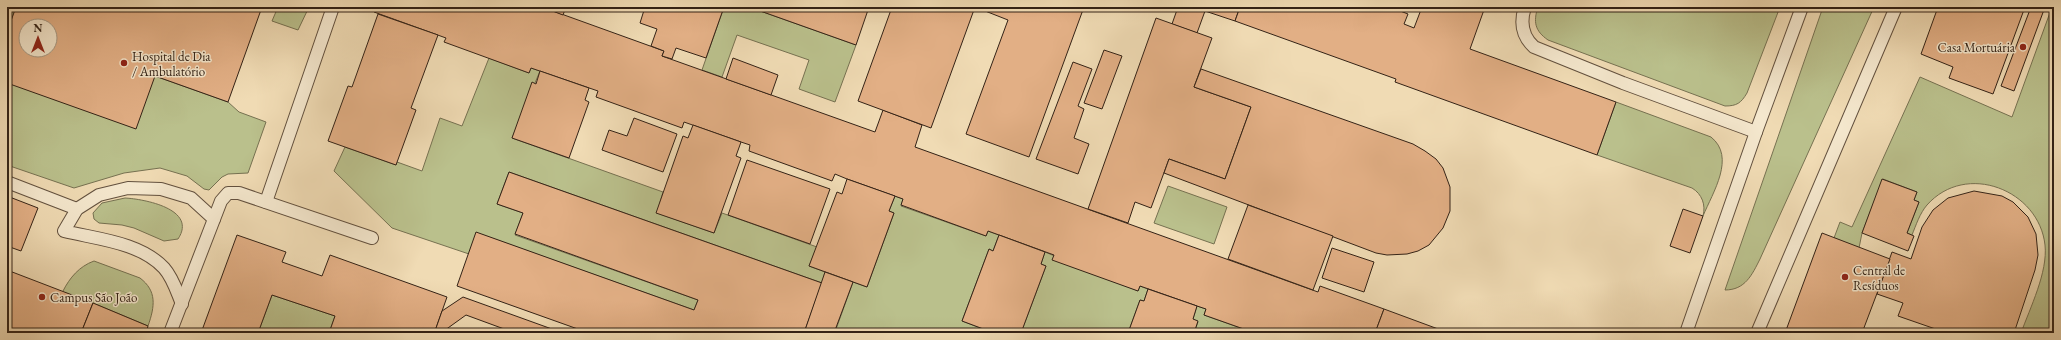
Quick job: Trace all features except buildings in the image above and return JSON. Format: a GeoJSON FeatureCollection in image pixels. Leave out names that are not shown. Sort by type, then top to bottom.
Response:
{"type":"FeatureCollection","features":[{"type":"Feature","properties":{"kind":"lane"},"geometry":{"type":"LineString","coordinates":[[1525,7],[1522,24],[1528,42],[1534,47],[1623,83],[1756,132]]}},
{"type":"Feature","properties":{"kind":"lane"},"geometry":{"type":"LineString","coordinates":[[1686,333],[1756,132],[1802,7]]}},
{"type":"Feature","properties":{"kind":"lane"},"geometry":{"type":"LineString","coordinates":[[1757,333],[1896,7]]}},
{"type":"Feature","properties":{"kind":"lane"},"geometry":{"type":"LineString","coordinates":[[266,202],[332,12]]}},
{"type":"Feature","properties":{"kind":"lane"},"geometry":{"type":"LineString","coordinates":[[7,182],[77,208]]}},
{"type":"Feature","properties":{"kind":"lane"},"geometry":{"type":"LineString","coordinates":[[182,304],[174,283],[164,269],[150,256],[132,248],[64,231],[77,208],[98,195],[128,188],[161,189],[191,198],[214,219]]}},
{"type":"Feature","properties":{"kind":"lane"},"geometry":{"type":"LineString","coordinates":[[170,333],[221,201],[228,193],[239,193],[372,238]]}},
{"type":"Feature","properties":{"kind":"green space"},"geometry":{"type":"Polygon","coordinates":[[[7,7],[16,7],[7,32],[7,7]]]}},
{"type":"Feature","properties":{"kind":"green space"},"geometry":{"type":"Polygon","coordinates":[[[278,7],[309,7],[298,30],[272,21],[278,7]]]}},
{"type":"Feature","properties":{"kind":"green space"},"geometry":{"type":"Polygon","coordinates":[[[724,7],[749,7],[856,45],[835,102],[799,89],[809,60],[737,35],[722,77],[702,70],[724,7]]]}},
{"type":"Feature","properties":{"kind":"green space"},"geometry":{"type":"Polygon","coordinates":[[[1538,7],[1780,7],[1747,93],[1738,103],[1725,106],[1548,40],[1540,33],[1536,26],[1538,7]]]}},
{"type":"Feature","properties":{"kind":"green space"},"geometry":{"type":"Polygon","coordinates":[[[1823,7],[1874,7],[1757,265],[1751,276],[1743,284],[1732,289],[1725,290],[1823,7]]]}},
{"type":"Feature","properties":{"kind":"green space"},"geometry":{"type":"Polygon","coordinates":[[[2052,7],[2054,7],[2054,333],[2021,333],[2044,267],[2045,245],[2040,226],[2030,209],[2015,197],[1998,188],[1980,184],[1961,185],[1943,192],[1927,205],[1918,219],[1912,235],[1907,233],[1919,202],[1914,200],[1917,192],[1883,179],[1862,233],[1859,248],[1834,238],[1840,222],[1852,227],[1920,77],[2012,117],[2052,7]]]}},
{"type":"Feature","properties":{"kind":"green space"},"geometry":{"type":"Polygon","coordinates":[[[489,58],[529,73],[531,68],[540,71],[512,138],[663,192],[657,213],[714,233],[722,213],[817,247],[809,266],[825,272],[822,283],[509,172],[497,204],[523,213],[515,235],[698,300],[694,310],[477,233],[469,254],[392,228],[334,171],[345,147],[396,165],[397,162],[422,171],[440,118],[462,126],[489,58]]]}},
{"type":"Feature","properties":{"kind":"green space"},"geometry":{"type":"Polygon","coordinates":[[[155,76],[228,102],[239,112],[266,122],[248,173],[228,174],[222,177],[209,190],[204,189],[187,176],[160,168],[124,173],[74,188],[7,165],[7,83],[155,76]]]}},
{"type":"Feature","properties":{"kind":"green space"},"geometry":{"type":"Polygon","coordinates":[[[1616,102],[1711,137],[1718,145],[1722,154],[1720,175],[1717,186],[1703,216],[1704,208],[1701,197],[1692,188],[1597,155],[1616,102]]]}},
{"type":"Feature","properties":{"kind":"green space"},"geometry":{"type":"Polygon","coordinates":[[[1168,186],[1227,207],[1214,244],[1154,223],[1168,186]]]}},
{"type":"Feature","properties":{"kind":"green space"},"geometry":{"type":"Polygon","coordinates":[[[895,196],[903,199],[901,206],[986,236],[988,231],[999,235],[993,251],[989,249],[962,321],[994,333],[835,332],[853,282],[867,287],[894,213],[889,211],[895,196]]]}},
{"type":"Feature","properties":{"kind":"green space"},"geometry":{"type":"Polygon","coordinates":[[[125,198],[155,204],[175,213],[181,220],[182,229],[178,239],[164,241],[134,228],[122,225],[99,223],[94,219],[93,213],[102,203],[125,198]]]}},
{"type":"Feature","properties":{"kind":"green space"},"geometry":{"type":"Polygon","coordinates":[[[1045,252],[1138,291],[1140,286],[1148,289],[1144,301],[1140,300],[1128,333],[1021,333],[1046,266],[1041,264],[1045,252]]]}},
{"type":"Feature","properties":{"kind":"green space"},"geometry":{"type":"Polygon","coordinates":[[[94,261],[140,278],[146,283],[153,299],[152,312],[148,326],[93,303],[81,333],[47,333],[58,301],[69,281],[75,273],[94,261]]]}},
{"type":"Feature","properties":{"kind":"green space"},"geometry":{"type":"Polygon","coordinates":[[[272,295],[335,316],[329,333],[258,333],[272,295]]]}},
{"type":"Feature","properties":{"kind":"green space"},"geometry":{"type":"Polygon","coordinates":[[[1197,306],[1206,309],[1204,315],[1255,333],[1194,333],[1198,322],[1193,319],[1197,306]]]}},
{"type":"Feature","properties":{"kind":"place","name":"Casa Mortuária"},"geometry":{"type":"Point","coordinates":[2023,47]}},
{"type":"Feature","properties":{"kind":"place","name":"Hospital de Dia / Ambulatório"},"geometry":{"type":"Point","coordinates":[124,63]}},
{"type":"Feature","properties":{"kind":"place","name":"Central de Resíduos"},"geometry":{"type":"Point","coordinates":[1845,277]}},
{"type":"Feature","properties":{"kind":"place","name":"Campus São João"},"geometry":{"type":"Point","coordinates":[42,297]}}]}
